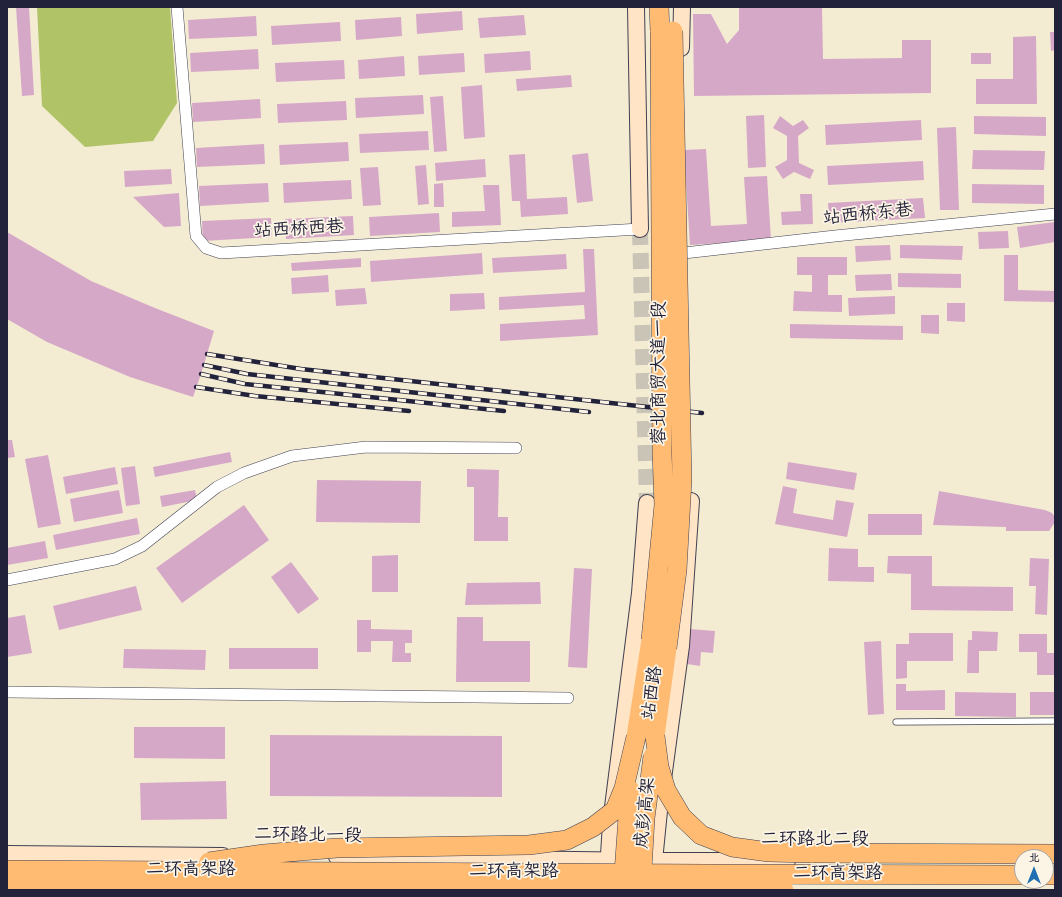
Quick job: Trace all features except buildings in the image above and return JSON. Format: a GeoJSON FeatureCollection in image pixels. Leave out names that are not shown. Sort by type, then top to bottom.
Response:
{"type":"FeatureCollection","features":[{"type":"Feature","properties":{"kind":"highway","name":"蓉北商贸大道一段"},"geometry":{"type":"LineString","coordinates":[[636,737],[651,640],[664,505],[662,445],[659,7]]}},
{"type":"Feature","properties":{"kind":"highway","name":"蓉北商贸大道一段"},"geometry":{"type":"LineString","coordinates":[[655,736],[677,570],[682,480],[672,7]]}},
{"type":"Feature","properties":{"kind":"highway"},"geometry":{"type":"LineString","coordinates":[[655,736],[659,767],[666,790],[682,817],[701,835],[732,847],[769,852],[1055,854]]}},
{"type":"Feature","properties":{"kind":"highway","name":"成彭高架"},"geometry":{"type":"LineString","coordinates":[[640,890],[645,818],[655,736]]}},
{"type":"Feature","properties":{"kind":"highway"},"geometry":{"type":"LineString","coordinates":[[7,862],[79,864],[146,871],[264,854],[330,848],[529,845],[567,840],[593,827],[615,810],[624,788],[636,737]]}},
{"type":"Feature","properties":{"kind":"highway","name":"成彭高架"},"geometry":{"type":"LineString","coordinates":[[622,890],[627,812],[636,737]]}},
{"type":"Feature","properties":{"kind":"highway","name":"二环高架路"},"geometry":{"type":"LineString","coordinates":[[7,870],[1014,875]]}},
{"type":"Feature","properties":{"kind":"highway","name":"二环高架路"},"geometry":{"type":"LineString","coordinates":[[7,887],[784,890]]}},
{"type":"Feature","properties":{"kind":"highway"},"geometry":{"type":"LineString","coordinates":[[355,890],[374,888]]}},
{"type":"Feature","properties":{"kind":"highway"},"geometry":{"type":"LineString","coordinates":[[395,888],[415,890]]}},
{"type":"Feature","properties":{"kind":"main road"},"geometry":{"type":"LineString","coordinates":[[636,7],[640,228]]}},
{"type":"Feature","properties":{"kind":"main road"},"geometry":{"type":"LineString","coordinates":[[682,7],[679,105],[684,254]]}},
{"type":"Feature","properties":{"kind":"main road","name":"站西路"},"geometry":{"type":"LineString","coordinates":[[651,890],[660,802],[681,646],[691,501]]}},
{"type":"Feature","properties":{"kind":"main road","name":"站西路"},"geometry":{"type":"LineString","coordinates":[[607,890],[611,823],[640,593],[647,503]]}},
{"type":"Feature","properties":{"kind":"main road","name":"二环路北一段"},"geometry":{"type":"LineString","coordinates":[[7,854],[608,861]]}},
{"type":"Feature","properties":{"kind":"main road","name":"二环路北二段"},"geometry":{"type":"LineString","coordinates":[[608,861],[1014,861]]}},
{"type":"Feature","properties":{"kind":"street","name":"站西桥西巷"},"geometry":{"type":"LineString","coordinates":[[177,7],[196,236],[206,248],[221,253],[640,228]]}},
{"type":"Feature","properties":{"kind":"street","name":"站西桥东巷"},"geometry":{"type":"LineString","coordinates":[[684,254],[835,236],[1055,214]]}},
{"type":"Feature","properties":{"kind":"street"},"geometry":{"type":"LineString","coordinates":[[7,580],[115,559],[142,546],[217,487],[244,473],[292,456],[366,447],[516,448]]}},
{"type":"Feature","properties":{"kind":"street"},"geometry":{"type":"LineString","coordinates":[[7,692],[568,698]]}},
{"type":"Feature","properties":{"kind":"lane"},"geometry":{"type":"LineString","coordinates":[[896,722],[1055,721]]}},
{"type":"Feature","properties":{"kind":"green space"},"geometry":{"type":"Polygon","coordinates":[[[37,7],[170,7],[177,103],[153,141],[85,147],[42,106],[37,7]]]}},
{"type":"Feature","properties":{"kind":"tunnel"},"geometry":{"type":"LineString","coordinates":[[640,229],[647,503]]}},
{"type":"Feature","properties":{"kind":"railway"},"geometry":{"type":"LineString","coordinates":[[207,354],[301,369],[702,413]]}},
{"type":"Feature","properties":{"kind":"railway"},"geometry":{"type":"LineString","coordinates":[[204,365],[247,374],[589,412]]}},
{"type":"Feature","properties":{"kind":"railway"},"geometry":{"type":"LineString","coordinates":[[201,374],[245,384],[504,411]]}},
{"type":"Feature","properties":{"kind":"railway"},"geometry":{"type":"LineString","coordinates":[[196,387],[255,396],[409,411]]}}]}
